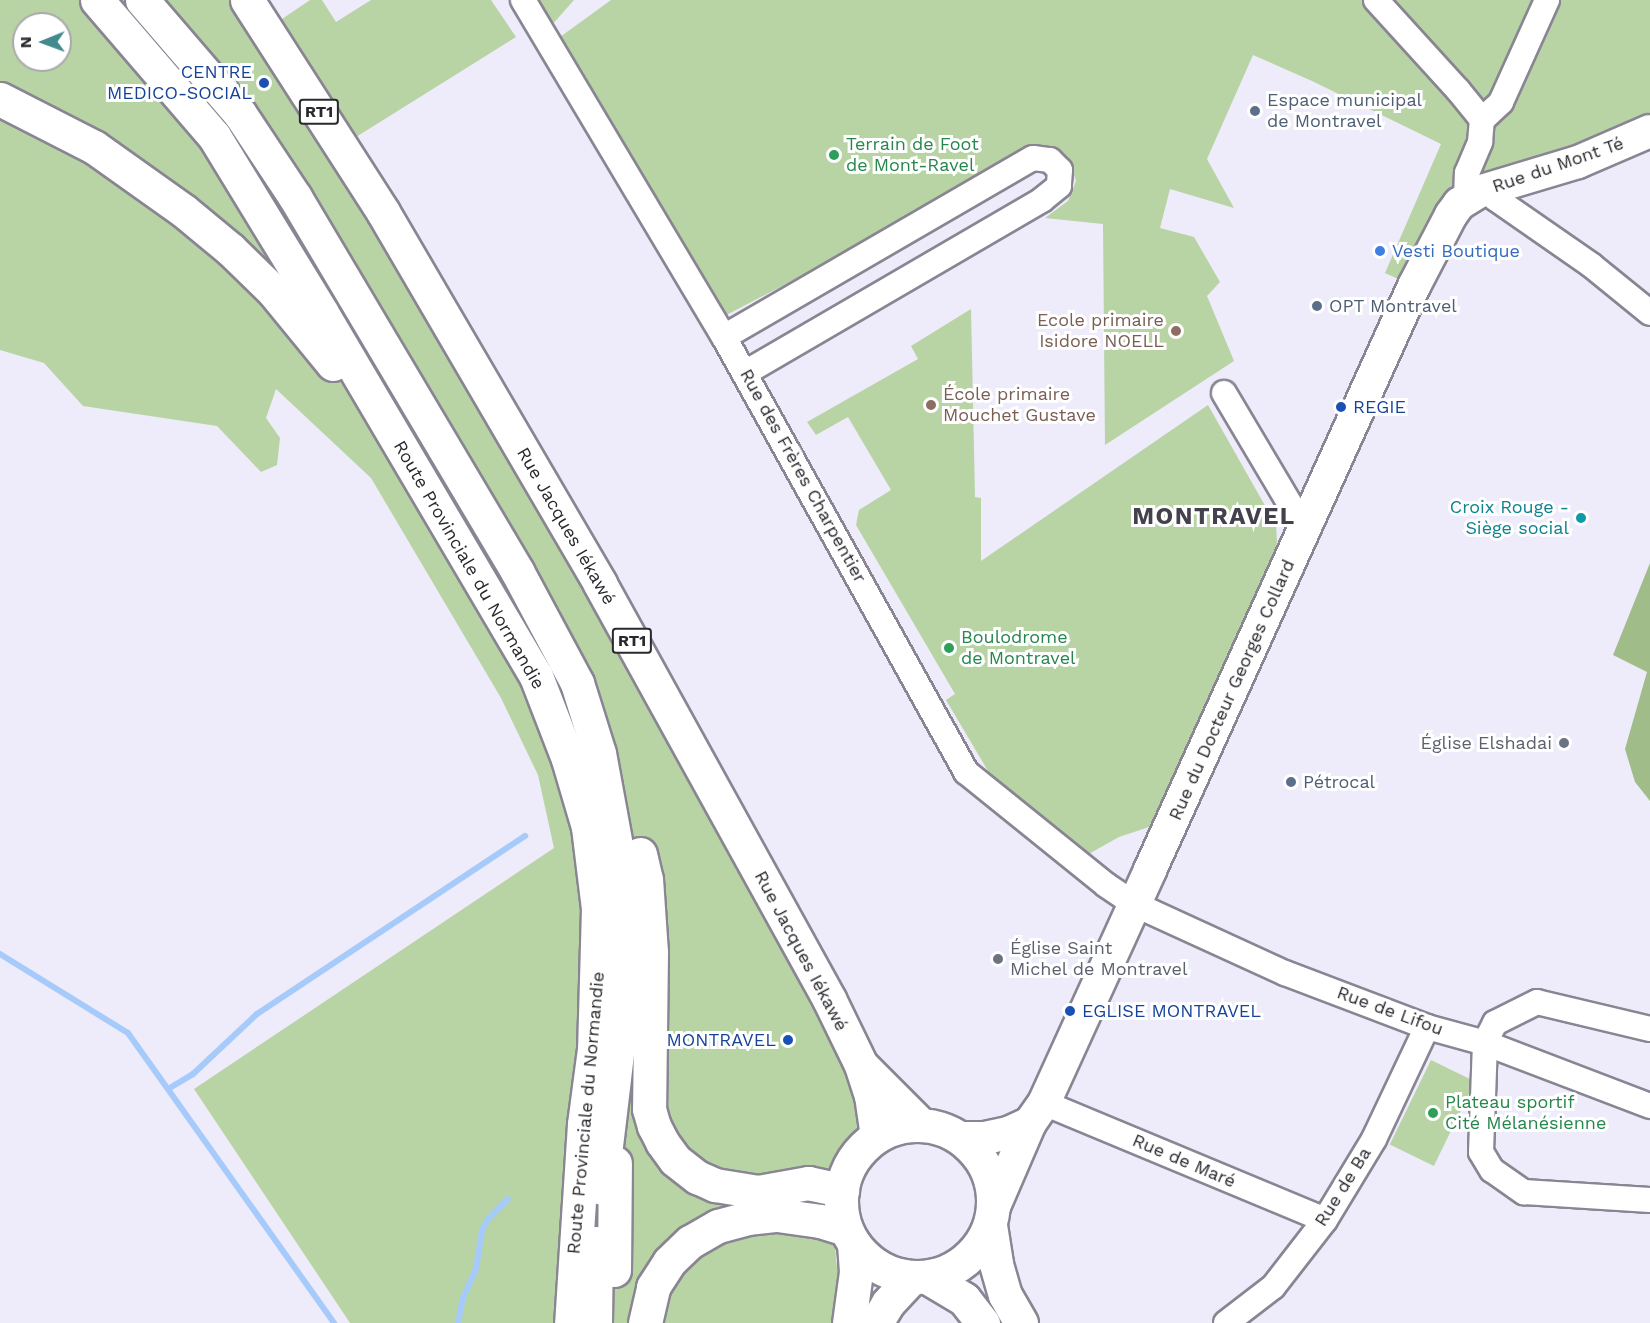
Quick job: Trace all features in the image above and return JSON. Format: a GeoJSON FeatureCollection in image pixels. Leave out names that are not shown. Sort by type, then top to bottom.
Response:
{"type":"FeatureCollection","features":[{"type":"Feature","properties":{"kind":"main road","name":"Route Provinciale du Normandie"},"geometry":{"type":"LineString","coordinates":[[97,0],[214,136],[536,676],[568,759],[588,827],[597,908],[598,977],[594,1048],[584,1124],[571,1323]]}},
{"type":"Feature","properties":{"kind":"main road","name":"Route Provinciale du Normandie"},"geometry":{"type":"LineString","coordinates":[[142,0],[240,114],[295,197],[518,571],[577,683],[599,753],[623,884],[625,933],[623,1003],[596,1237],[595,1323]]}},
{"type":"Feature","properties":{"kind":"main road","name":"Rue Jacques Iékawé"},"geometry":{"type":"LineString","coordinates":[[248,0],[383,212],[600,584],[829,999],[861,1065],[871,1095],[877,1136]]}},
{"type":"Feature","properties":{"kind":"main road"},"geometry":{"type":"LineString","coordinates":[[0,99],[94,147],[184,211],[230,249],[274,292],[313,338],[427,490]]}},
{"type":"Feature","properties":{"kind":"main road"},"geometry":{"type":"LineString","coordinates":[[599,753],[640,850],[646,879],[651,952],[649,1109],[662,1142],[675,1160],[697,1177],[715,1185],[758,1192],[808,1183],[842,1190]]}},
{"type":"Feature","properties":{"kind":"main road"},"geometry":{"type":"LineString","coordinates":[[615,1323],[613,1194],[616,1052]]}},
{"type":"Feature","properties":{"kind":"main road","name":"Rue Jacques Iékawé"},"geometry":{"type":"LineString","coordinates":[[861,1065],[921,1125]]}},
{"type":"Feature","properties":{"kind":"main road"},"geometry":{"type":"LineString","coordinates":[[551,1323],[551,1270],[584,1124]]}},
{"type":"Feature","properties":{"kind":"main road"},"geometry":{"type":"LineString","coordinates":[[849,1323],[856,1272],[850,1237],[841,1210],[842,1190],[847,1172],[856,1155],[877,1136],[898,1127],[921,1125],[942,1128],[961,1138],[976,1152],[987,1169],[993,1189],[991,1217],[996,1264],[1005,1295],[1021,1323]]}},
{"type":"Feature","properties":{"kind":"main road"},"geometry":{"type":"LineString","coordinates":[[645,1323],[653,1287],[669,1262],[690,1242],[718,1226],[747,1218],[777,1215],[820,1221],[850,1237],[869,1261],[889,1272],[919,1278],[964,1299],[983,1323]]}},
{"type":"Feature","properties":{"kind":"main road"},"geometry":{"type":"LineString","coordinates":[[876,1323],[888,1304],[919,1278],[946,1272],[964,1262],[980,1245],[991,1217]]}},
{"type":"Feature","properties":{"kind":"street","name":"Rue des Frères Charpentier"},"geometry":{"type":"LineString","coordinates":[[523,0],[745,373],[966,772],[1106,885],[1134,904]]}},
{"type":"Feature","properties":{"kind":"street"},"geometry":{"type":"LineString","coordinates":[[1376,0],[1458,90],[1482,120]]}},
{"type":"Feature","properties":{"kind":"street"},"geometry":{"type":"LineString","coordinates":[[1547,0],[1501,102],[1482,120],[1480,142],[1467,173],[1479,193],[1496,199],[1591,265],[1650,313]]}},
{"type":"Feature","properties":{"kind":"street","name":"Rue du Mont Té"},"geometry":{"type":"LineString","coordinates":[[1479,193],[1578,162],[1650,131]]}},
{"type":"Feature","properties":{"kind":"street"},"geometry":{"type":"LineString","coordinates":[[724,337],[1033,158],[1050,160],[1060,170],[1059,186],[1042,200],[745,373]]}},
{"type":"Feature","properties":{"kind":"street","name":"Rue du Docteur Georges Collard"},"geometry":{"type":"LineString","coordinates":[[991,1217],[1414,286],[1451,214],[1479,193]]}},
{"type":"Feature","properties":{"kind":"street"},"geometry":{"type":"LineString","coordinates":[[1224,393],[1304,528]]}},
{"type":"Feature","properties":{"kind":"street","name":"Rue de Lifou"},"geometry":{"type":"LineString","coordinates":[[1134,904],[1285,973],[1427,1027],[1485,1043],[1650,1106]]}},
{"type":"Feature","properties":{"kind":"street"},"geometry":{"type":"LineString","coordinates":[[1650,1029],[1537,1002],[1495,1023],[1485,1043],[1481,1152],[1492,1170],[1524,1192],[1650,1200]]}},
{"type":"Feature","properties":{"kind":"street","name":"Rue de Ba"},"geometry":{"type":"LineString","coordinates":[[1226,1323],[1273,1287],[1325,1220],[1374,1139],[1427,1027]]}},
{"type":"Feature","properties":{"kind":"street"},"geometry":{"type":"LineString","coordinates":[[961,1138],[996,1136],[1037,1113]]}},
{"type":"Feature","properties":{"kind":"street","name":"Rue de Maré"},"geometry":{"type":"LineString","coordinates":[[1037,1113],[1325,1220]]}},
{"type":"Feature","properties":{"kind":"green space"},"geometry":{"type":"Polygon","coordinates":[[[0,0],[269,0],[282,19],[310,0],[322,0],[336,22],[371,0],[491,0],[516,37],[356,137],[887,1085],[828,1174],[840,1299],[839,1323],[350,1323],[194,1089],[554,848],[538,775],[501,698],[371,478],[276,389],[266,418],[280,438],[277,465],[261,472],[217,426],[83,406],[44,363],[0,350],[0,0]]]}},
{"type":"Feature","properties":{"kind":"green space"},"geometry":{"type":"Polygon","coordinates":[[[523,0],[574,0],[543,35],[523,0]]]}},
{"type":"Feature","properties":{"kind":"green space"},"geometry":{"type":"Polygon","coordinates":[[[611,0],[1650,0],[1650,131],[1478,192],[1414,286],[1385,273],[1441,144],[1253,55],[1207,159],[1234,208],[1170,189],[1160,228],[1194,237],[1220,282],[1207,296],[1234,361],[1105,445],[1103,224],[1045,218],[1068,201],[1076,181],[1070,161],[1055,148],[1031,147],[843,254],[715,321],[549,45],[611,0]]]}},
{"type":"Feature","properties":{"kind":"green space"},"geometry":{"type":"Polygon","coordinates":[[[971,309],[975,497],[981,498],[981,561],[1208,405],[1276,525],[1277,542],[1273,560],[1152,826],[1119,837],[1085,856],[988,771],[946,700],[955,694],[856,525],[859,510],[891,490],[848,417],[816,435],[807,422],[918,359],[911,346],[971,309]]]}},
{"type":"Feature","properties":{"kind":"green space"},"geometry":{"type":"Polygon","coordinates":[[[1650,563],[1650,801],[1635,782],[1625,749],[1647,672],[1613,655],[1650,563]]]}},
{"type":"Feature","properties":{"kind":"green space","name":"Plateau sportif Cité Mélanésienne"},"geometry":{"type":"Polygon","coordinates":[[[1431,1060],[1475,1081],[1434,1166],[1390,1144],[1431,1060]]]}},
{"type":"Feature","properties":{"kind":"waterway"},"geometry":{"type":"LineString","coordinates":[[168,1089],[193,1074],[257,1014],[525,836]]}},
{"type":"Feature","properties":{"kind":"waterway"},"geometry":{"type":"LineString","coordinates":[[0,954],[128,1033],[334,1323]]}},
{"type":"Feature","properties":{"kind":"waterway"},"geometry":{"type":"LineString","coordinates":[[458,1323],[463,1298],[476,1269],[482,1230],[488,1219],[508,1199]]}},
{"type":"Feature","properties":{"kind":"place","name":"CENTRE MEDICO-SOCIAL"},"geometry":{"type":"Point","coordinates":[264,83]}},
{"type":"Feature","properties":{"kind":"place","name":"Espace municipal de Montravel"},"geometry":{"type":"Point","coordinates":[1255,111]}},
{"type":"Feature","properties":{"kind":"place","name":"Terrain de Foot de Mont-Ravel"},"geometry":{"type":"Point","coordinates":[834,155]}},
{"type":"Feature","properties":{"kind":"place","name":"Vesti Boutique"},"geometry":{"type":"Point","coordinates":[1380,251]}},
{"type":"Feature","properties":{"kind":"place","name":"OPT Montravel"},"geometry":{"type":"Point","coordinates":[1317,306]}},
{"type":"Feature","properties":{"kind":"place","name":"Ecole primaire Isidore NOELL"},"geometry":{"type":"Point","coordinates":[1176,331]}},
{"type":"Feature","properties":{"kind":"place","name":"École primaire Mouchet Gustave"},"geometry":{"type":"Point","coordinates":[931,405]}},
{"type":"Feature","properties":{"kind":"place","name":"REGIE"},"geometry":{"type":"Point","coordinates":[1341,407]}},
{"type":"Feature","properties":{"kind":"place","name":"Croix Rouge - Siège social"},"geometry":{"type":"Point","coordinates":[1581,518]}},
{"type":"Feature","properties":{"kind":"place","name":"Boulodrome de Montravel"},"geometry":{"type":"Point","coordinates":[949,648]}},
{"type":"Feature","properties":{"kind":"place","name":"Église Elshadai"},"geometry":{"type":"Point","coordinates":[1564,743]}},
{"type":"Feature","properties":{"kind":"place","name":"Pétrocal"},"geometry":{"type":"Point","coordinates":[1291,782]}},
{"type":"Feature","properties":{"kind":"place","name":"Église Saint Michel de Montravel"},"geometry":{"type":"Point","coordinates":[998,959]}},
{"type":"Feature","properties":{"kind":"place","name":"EGLISE MONTRAVEL"},"geometry":{"type":"Point","coordinates":[1070,1011]}},
{"type":"Feature","properties":{"kind":"place","name":"MONTRAVEL"},"geometry":{"type":"Point","coordinates":[788,1040]}},
{"type":"Feature","properties":{"kind":"place","name":"Plateau sportif Cité Mélanésienne"},"geometry":{"type":"Point","coordinates":[1433,1113]}},
{"type":"Feature","properties":{"kind":"district","name":"MONTRAVEL"},"geometry":{"type":"Point","coordinates":[1214,517]}}]}
